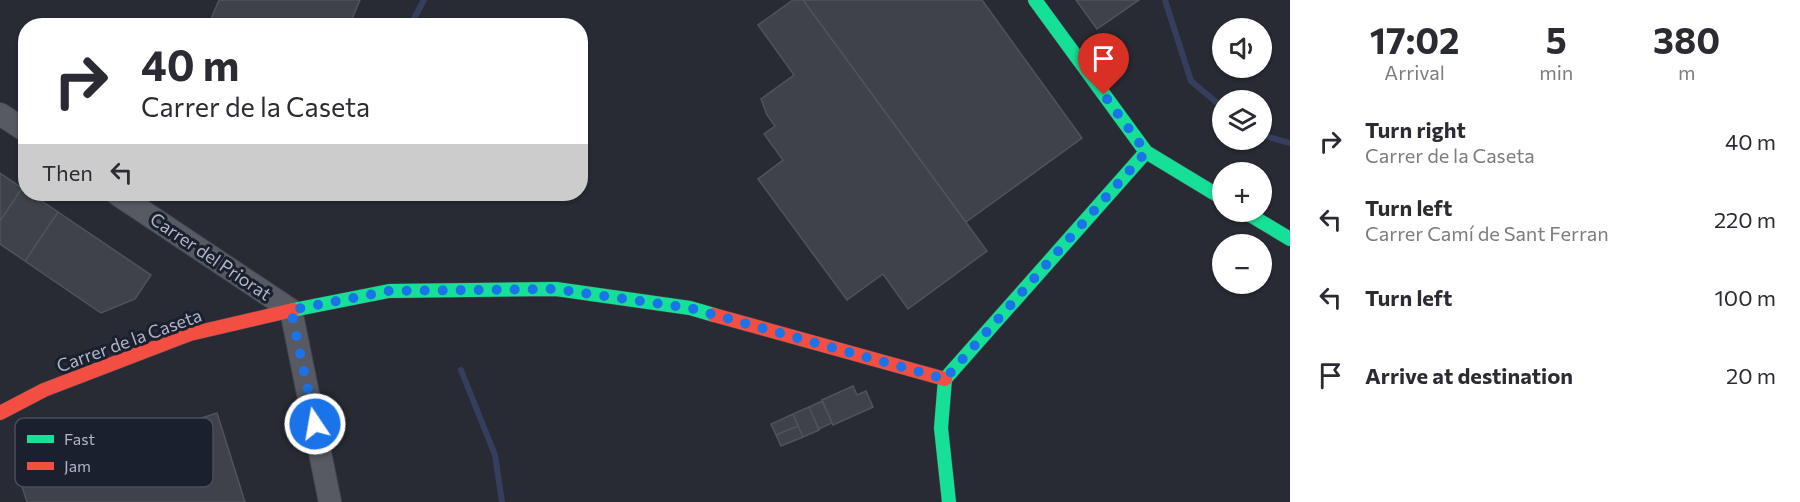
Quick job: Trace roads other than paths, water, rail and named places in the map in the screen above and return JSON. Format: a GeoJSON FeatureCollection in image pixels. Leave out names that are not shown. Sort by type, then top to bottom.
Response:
{"type":"FeatureCollection","features":[{"type":"Feature","properties":{"kind":"street"},"geometry":{"type":"LineString","coordinates":[[1035,0],[1146,152],[1212,192]]}},
{"type":"Feature","properties":{"kind":"street"},"geometry":{"type":"LineString","coordinates":[[0,114],[18,126]]}},
{"type":"Feature","properties":{"kind":"street"},"geometry":{"type":"LineString","coordinates":[[949,502],[941,428],[945,379],[1146,152]]}},
{"type":"Feature","properties":{"kind":"street","name":"Carrer del Priorat"},"geometry":{"type":"LineString","coordinates":[[128,201],[291,310],[330,502]]}},
{"type":"Feature","properties":{"kind":"street"},"geometry":{"type":"LineString","coordinates":[[1262,222],[1290,239]]}},
{"type":"Feature","properties":{"kind":"street","name":"Carrer de la Caseta"},"geometry":{"type":"LineString","coordinates":[[0,413],[44,390],[190,334],[291,310],[389,291],[555,289],[690,308],[945,379]]}},
{"type":"Feature","properties":{"kind":"waterway"},"geometry":{"type":"LineString","coordinates":[[414,18],[424,0]]}},
{"type":"Feature","properties":{"kind":"waterway"},"geometry":{"type":"LineString","coordinates":[[1165,0],[1191,81],[1212,99]]}},
{"type":"Feature","properties":{"kind":"waterway"},"geometry":{"type":"LineString","coordinates":[[1272,138],[1290,143]]}},
{"type":"Feature","properties":{"kind":"waterway"},"geometry":{"type":"LineString","coordinates":[[461,370],[495,455],[502,502]]}}]}
